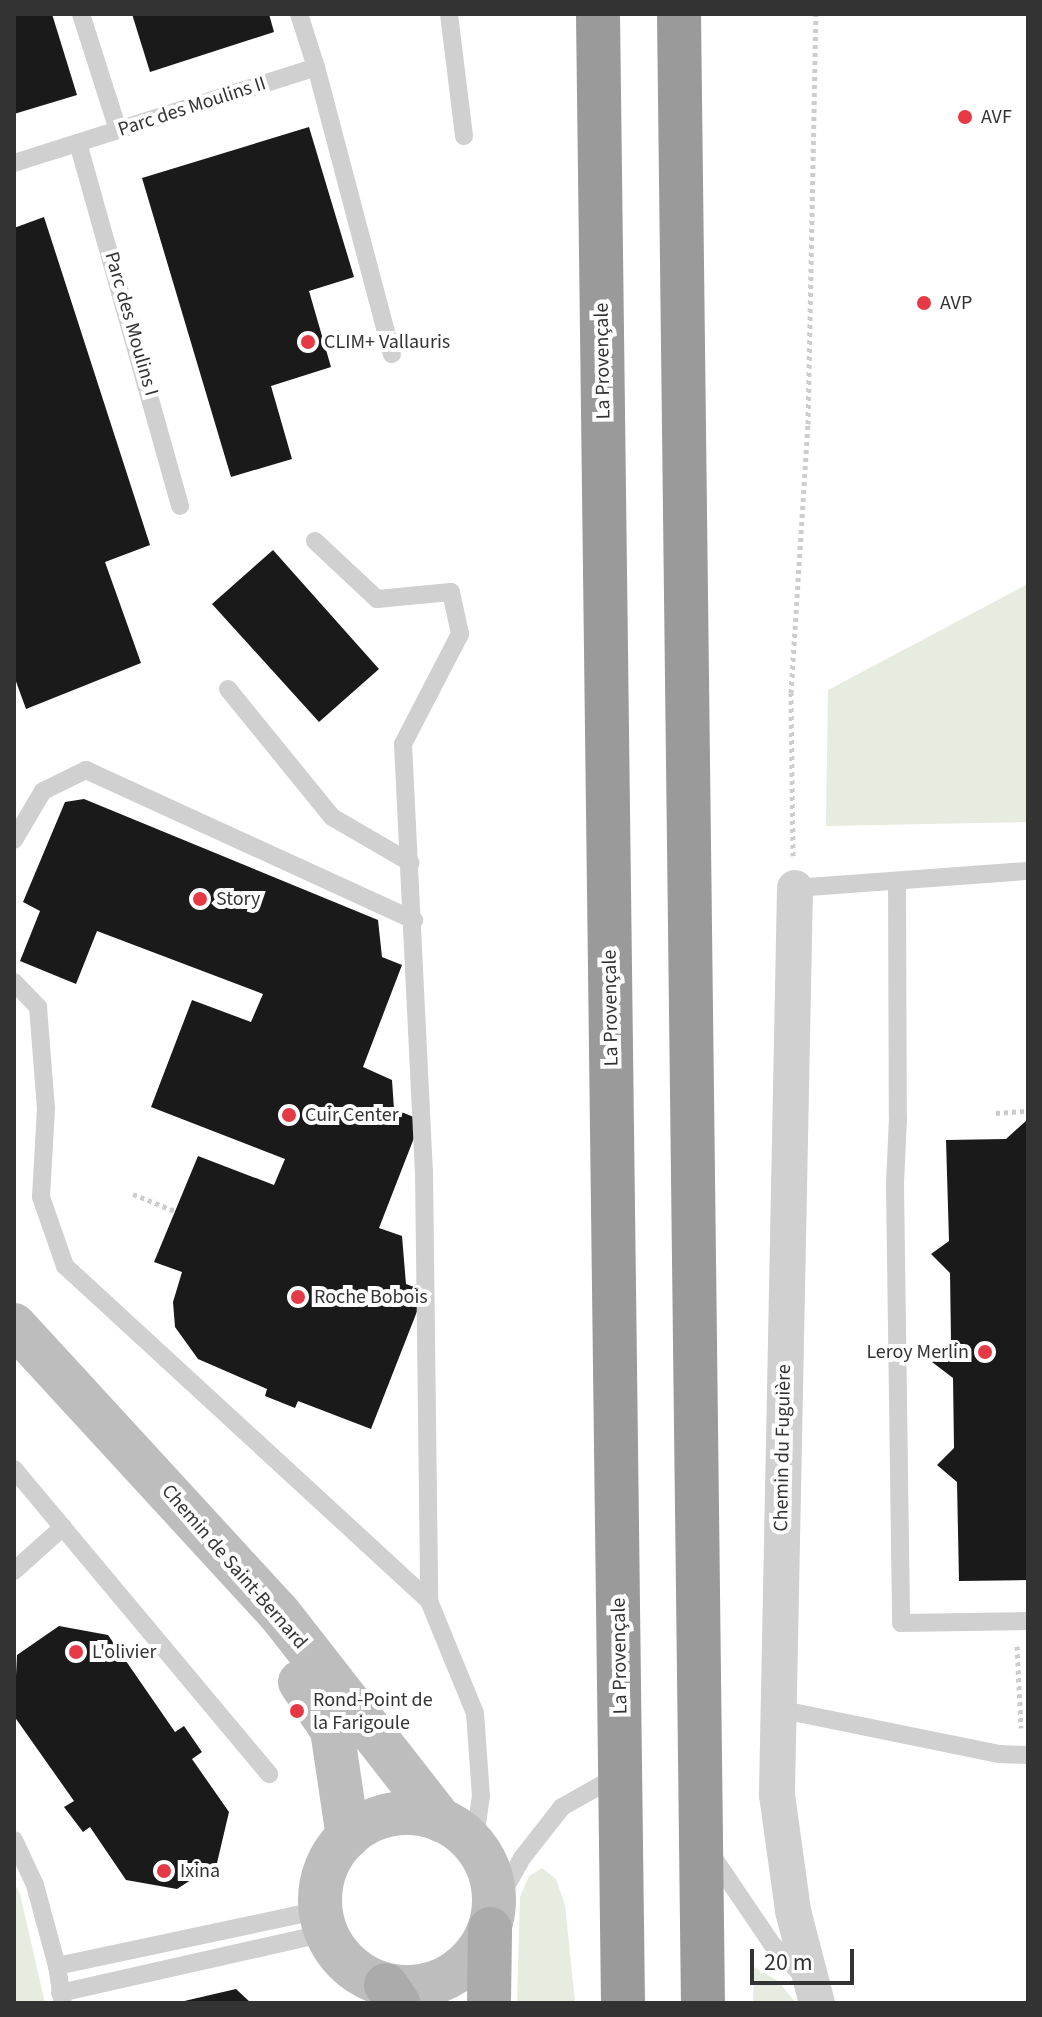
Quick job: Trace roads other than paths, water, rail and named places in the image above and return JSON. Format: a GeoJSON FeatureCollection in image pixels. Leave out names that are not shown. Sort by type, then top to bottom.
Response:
{"type":"FeatureCollection","features":[{"type":"Feature","properties":{"kind":"highway","name":"La Provençale"},"geometry":{"type":"LineString","coordinates":[[598,14],[623,2003]]}},
{"type":"Feature","properties":{"kind":"highway"},"geometry":{"type":"LineString","coordinates":[[679,14],[703,2003]]}},
{"type":"Feature","properties":{"kind":"main road","name":"Chemin de Saint-Bernard"},"geometry":{"type":"LineString","coordinates":[[14,1325],[279,1613],[458,1832]]}},
{"type":"Feature","properties":{"kind":"main road","name":"Chemin de Saint-Bernard"},"geometry":{"type":"LineString","coordinates":[[14,1366],[301,1682],[332,1730],[348,1837]]}},
{"type":"Feature","properties":{"kind":"main road"},"geometry":{"type":"LineString","coordinates":[[489,2003],[492,1917],[486,1862],[458,1832],[417,1813],[392,1814],[368,1822],[348,1837],[326,1870],[324,1922],[340,1956],[392,1994],[437,1983],[459,1970],[478,1952],[492,1917]]}},
{"type":"Feature","properties":{"kind":"street","name":"Chemin du Fuguière"},"geometry":{"type":"LineString","coordinates":[[795,888],[777,1795],[784,1855],[814,1994]]}},
{"type":"Feature","properties":{"kind":"lane"},"geometry":{"type":"LineString","coordinates":[[81,14],[118,130]]}},
{"type":"Feature","properties":{"kind":"lane"},"geometry":{"type":"LineString","coordinates":[[299,14],[316,67],[392,354]]}},
{"type":"Feature","properties":{"kind":"lane"},"geometry":{"type":"LineString","coordinates":[[449,14],[464,136]]}},
{"type":"Feature","properties":{"kind":"lane","name":"Parc des Moulins II"},"geometry":{"type":"LineString","coordinates":[[14,163],[316,67]]}},
{"type":"Feature","properties":{"kind":"lane","name":"Parc des Moulins I"},"geometry":{"type":"LineString","coordinates":[[78,143],[180,506]]}},
{"type":"Feature","properties":{"kind":"lane"},"geometry":{"type":"LineString","coordinates":[[315,541],[377,599],[451,592],[460,634],[403,744],[424,1171],[429,1601],[475,1713],[481,1796],[458,1832]]}},
{"type":"Feature","properties":{"kind":"lane"},"geometry":{"type":"LineString","coordinates":[[228,689],[332,817],[411,863]]}},
{"type":"Feature","properties":{"kind":"lane"},"geometry":{"type":"LineString","coordinates":[[14,840],[43,791],[86,770],[414,920]]}},
{"type":"Feature","properties":{"kind":"lane"},"geometry":{"type":"LineString","coordinates":[[795,888],[1028,871]]}},
{"type":"Feature","properties":{"kind":"lane"},"geometry":{"type":"LineString","coordinates":[[897,881],[898,1118],[895,1185],[901,1623],[1022,1621]]}},
{"type":"Feature","properties":{"kind":"lane"},"geometry":{"type":"LineString","coordinates":[[14,982],[38,1007],[46,1108],[41,1197],[65,1266],[429,1601]]}},
{"type":"Feature","properties":{"kind":"lane"},"geometry":{"type":"LineString","coordinates":[[14,1469],[269,1774]]}},
{"type":"Feature","properties":{"kind":"lane"},"geometry":{"type":"LineString","coordinates":[[14,1571],[63,1527]]}},
{"type":"Feature","properties":{"kind":"lane"},"geometry":{"type":"LineString","coordinates":[[778,1709],[911,1738],[999,1754],[1025,1755]]}},
{"type":"Feature","properties":{"kind":"lane"},"geometry":{"type":"LineString","coordinates":[[492,1917],[522,1858],[562,1807],[621,1774]]}},
{"type":"Feature","properties":{"kind":"lane"},"geometry":{"type":"LineString","coordinates":[[14,1840],[35,1885],[57,1966],[62,1998],[324,1922]]}},
{"type":"Feature","properties":{"kind":"lane"},"geometry":{"type":"LineString","coordinates":[[703,1842],[772,1944],[814,1994]]}},
{"type":"Feature","properties":{"kind":"lane"},"geometry":{"type":"LineString","coordinates":[[57,1966],[324,1922]]}},
{"type":"Feature","properties":{"kind":"place","name":"AVF"},"geometry":{"type":"Point","coordinates":[965,117]}},
{"type":"Feature","properties":{"kind":"place","name":"AVP"},"geometry":{"type":"Point","coordinates":[924,303]}},
{"type":"Feature","properties":{"kind":"place","name":"CLIM+ Vallauris"},"geometry":{"type":"Point","coordinates":[308,342]}},
{"type":"Feature","properties":{"kind":"place","name":"Story"},"geometry":{"type":"Point","coordinates":[200,899]}},
{"type":"Feature","properties":{"kind":"place","name":"Cuir Center"},"geometry":{"type":"Point","coordinates":[289,1115]}},
{"type":"Feature","properties":{"kind":"place","name":"Roche Bobois"},"geometry":{"type":"Point","coordinates":[298,1297]}},
{"type":"Feature","properties":{"kind":"place","name":"Leroy Merlin"},"geometry":{"type":"Point","coordinates":[985,1352]}},
{"type":"Feature","properties":{"kind":"place","name":"L'olivier"},"geometry":{"type":"Point","coordinates":[76,1652]}},
{"type":"Feature","properties":{"kind":"place","name":"Rond-Point de la Farigoule"},"geometry":{"type":"Point","coordinates":[297,1711]}},
{"type":"Feature","properties":{"kind":"place","name":"Ixina"},"geometry":{"type":"Point","coordinates":[164,1871]}}]}
